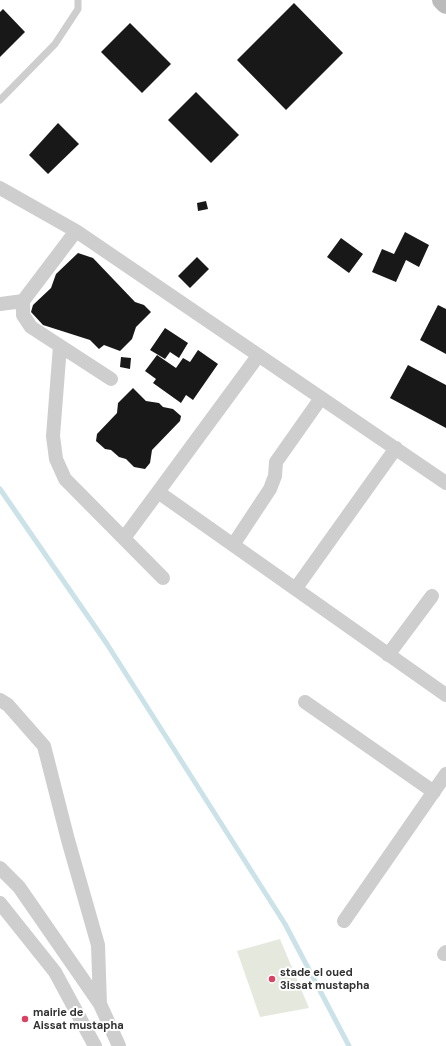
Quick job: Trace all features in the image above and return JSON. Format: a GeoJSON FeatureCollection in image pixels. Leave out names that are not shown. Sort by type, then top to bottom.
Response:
{"type":"FeatureCollection","features":[{"type":"Feature","properties":{"kind":"street"},"geometry":{"type":"LineString","coordinates":[[442,0],[446,4]]}},
{"type":"Feature","properties":{"kind":"street"},"geometry":{"type":"LineString","coordinates":[[0,188],[76,231],[446,483]]}},
{"type":"Feature","properties":{"kind":"street"},"geometry":{"type":"LineString","coordinates":[[76,231],[23,301],[23,315],[30,327],[111,379]]}},
{"type":"Feature","properties":{"kind":"street"},"geometry":{"type":"LineString","coordinates":[[0,304],[23,301]]}},
{"type":"Feature","properties":{"kind":"street"},"geometry":{"type":"LineString","coordinates":[[60,346],[52,436],[56,459],[65,479],[163,578]]}},
{"type":"Feature","properties":{"kind":"street"},"geometry":{"type":"LineString","coordinates":[[124,538],[258,356]]}},
{"type":"Feature","properties":{"kind":"street"},"geometry":{"type":"LineString","coordinates":[[234,545],[270,489],[275,476],[276,462],[321,398]]}},
{"type":"Feature","properties":{"kind":"street"},"geometry":{"type":"LineString","coordinates":[[296,588],[396,448]]}},
{"type":"Feature","properties":{"kind":"street"},"geometry":{"type":"LineString","coordinates":[[158,492],[446,695]]}},
{"type":"Feature","properties":{"kind":"street"},"geometry":{"type":"LineString","coordinates":[[388,655],[432,596]]}},
{"type":"Feature","properties":{"kind":"street"},"geometry":{"type":"LineString","coordinates":[[0,700],[8,705],[44,746],[68,840],[98,945],[100,1004]]}},
{"type":"Feature","properties":{"kind":"street"},"geometry":{"type":"LineString","coordinates":[[305,702],[434,792]]}},
{"type":"Feature","properties":{"kind":"street"},"geometry":{"type":"LineString","coordinates":[[344,921],[446,774]]}},
{"type":"Feature","properties":{"kind":"street"},"geometry":{"type":"LineString","coordinates":[[0,868],[19,887],[100,1004],[119,1046]]}},
{"type":"Feature","properties":{"kind":"street"},"geometry":{"type":"LineString","coordinates":[[0,904],[55,972],[95,1046]]}},
{"type":"Feature","properties":{"kind":"lane"},"geometry":{"type":"LineString","coordinates":[[0,100],[55,44],[78,9],[78,0]]}},
{"type":"Feature","properties":{"kind":"shaded area","name":"stade el oued 3issat mustapha"},"geometry":{"type":"Polygon","coordinates":[[[280,939],[309,1008],[260,1017],[237,951],[280,939]]]}},
{"type":"Feature","properties":{"kind":"building"},"geometry":{"type":"Polygon","coordinates":[[[294,3],[343,53],[286,110],[237,60],[294,3]]]}},
{"type":"Feature","properties":{"kind":"building"},"geometry":{"type":"Polygon","coordinates":[[[3,9],[25,32],[0,57],[0,12],[3,9]]]}},
{"type":"Feature","properties":{"kind":"building"},"geometry":{"type":"Polygon","coordinates":[[[130,23],[171,64],[142,93],[101,52],[130,23]]]}},
{"type":"Feature","properties":{"kind":"building"},"geometry":{"type":"Polygon","coordinates":[[[196,92],[239,135],[211,163],[168,120],[196,92]]]}},
{"type":"Feature","properties":{"kind":"building"},"geometry":{"type":"Polygon","coordinates":[[[58,123],[79,144],[48,174],[29,155],[58,123]]]}},
{"type":"Feature","properties":{"kind":"building"},"geometry":{"type":"Polygon","coordinates":[[[206,201],[208,209],[198,211],[197,203],[206,201]]]}},
{"type":"Feature","properties":{"kind":"building"},"geometry":{"type":"Polygon","coordinates":[[[405,232],[429,245],[419,267],[406,260],[396,282],[372,272],[382,249],[394,254],[405,232]]]}},
{"type":"Feature","properties":{"kind":"building"},"geometry":{"type":"Polygon","coordinates":[[[341,238],[363,254],[349,273],[327,257],[341,238]]]}},
{"type":"Feature","properties":{"kind":"building"},"geometry":{"type":"Polygon","coordinates":[[[78,253],[93,258],[135,302],[144,305],[151,312],[136,327],[132,339],[120,351],[104,345],[99,349],[90,340],[43,325],[31,312],[33,305],[51,288],[56,274],[78,253]]]}},
{"type":"Feature","properties":{"kind":"building"},"geometry":{"type":"Polygon","coordinates":[[[197,257],[209,269],[190,288],[178,276],[197,257]]]}},
{"type":"Feature","properties":{"kind":"building"},"geometry":{"type":"Polygon","coordinates":[[[438,305],[446,309],[446,354],[420,340],[438,305]]]}},
{"type":"Feature","properties":{"kind":"building"},"geometry":{"type":"Polygon","coordinates":[[[165,328],[188,343],[179,358],[170,352],[165,359],[150,350],[165,328]]]}},
{"type":"Feature","properties":{"kind":"building"},"geometry":{"type":"Polygon","coordinates":[[[198,350],[218,364],[193,400],[186,395],[181,403],[153,383],[156,379],[145,371],[157,355],[176,368],[183,358],[190,362],[198,350]]]}},
{"type":"Feature","properties":{"kind":"building"},"geometry":{"type":"Polygon","coordinates":[[[121,357],[131,358],[130,369],[120,367],[121,357]]]}},
{"type":"Feature","properties":{"kind":"building"},"geometry":{"type":"Polygon","coordinates":[[[408,365],[446,385],[446,428],[390,398],[408,365]]]}},
{"type":"Feature","properties":{"kind":"building"},"geometry":{"type":"Polygon","coordinates":[[[133,388],[146,401],[159,403],[163,407],[173,409],[181,416],[180,421],[152,450],[150,463],[145,469],[134,467],[126,459],[119,457],[111,450],[105,449],[96,441],[97,434],[117,413],[118,403],[133,388]]]}},
{"type":"Feature","properties":{"kind":"waterway"},"geometry":{"type":"LineString","coordinates":[[0,489],[107,644],[285,924],[349,1046]]}},
{"type":"Feature","properties":{"kind":"place","name":"stade el oued 3issat mustapha"},"geometry":{"type":"Point","coordinates":[272,979]}},
{"type":"Feature","properties":{"kind":"place","name":"mairie de Aissat mustapha"},"geometry":{"type":"Point","coordinates":[25,1019]}}]}
